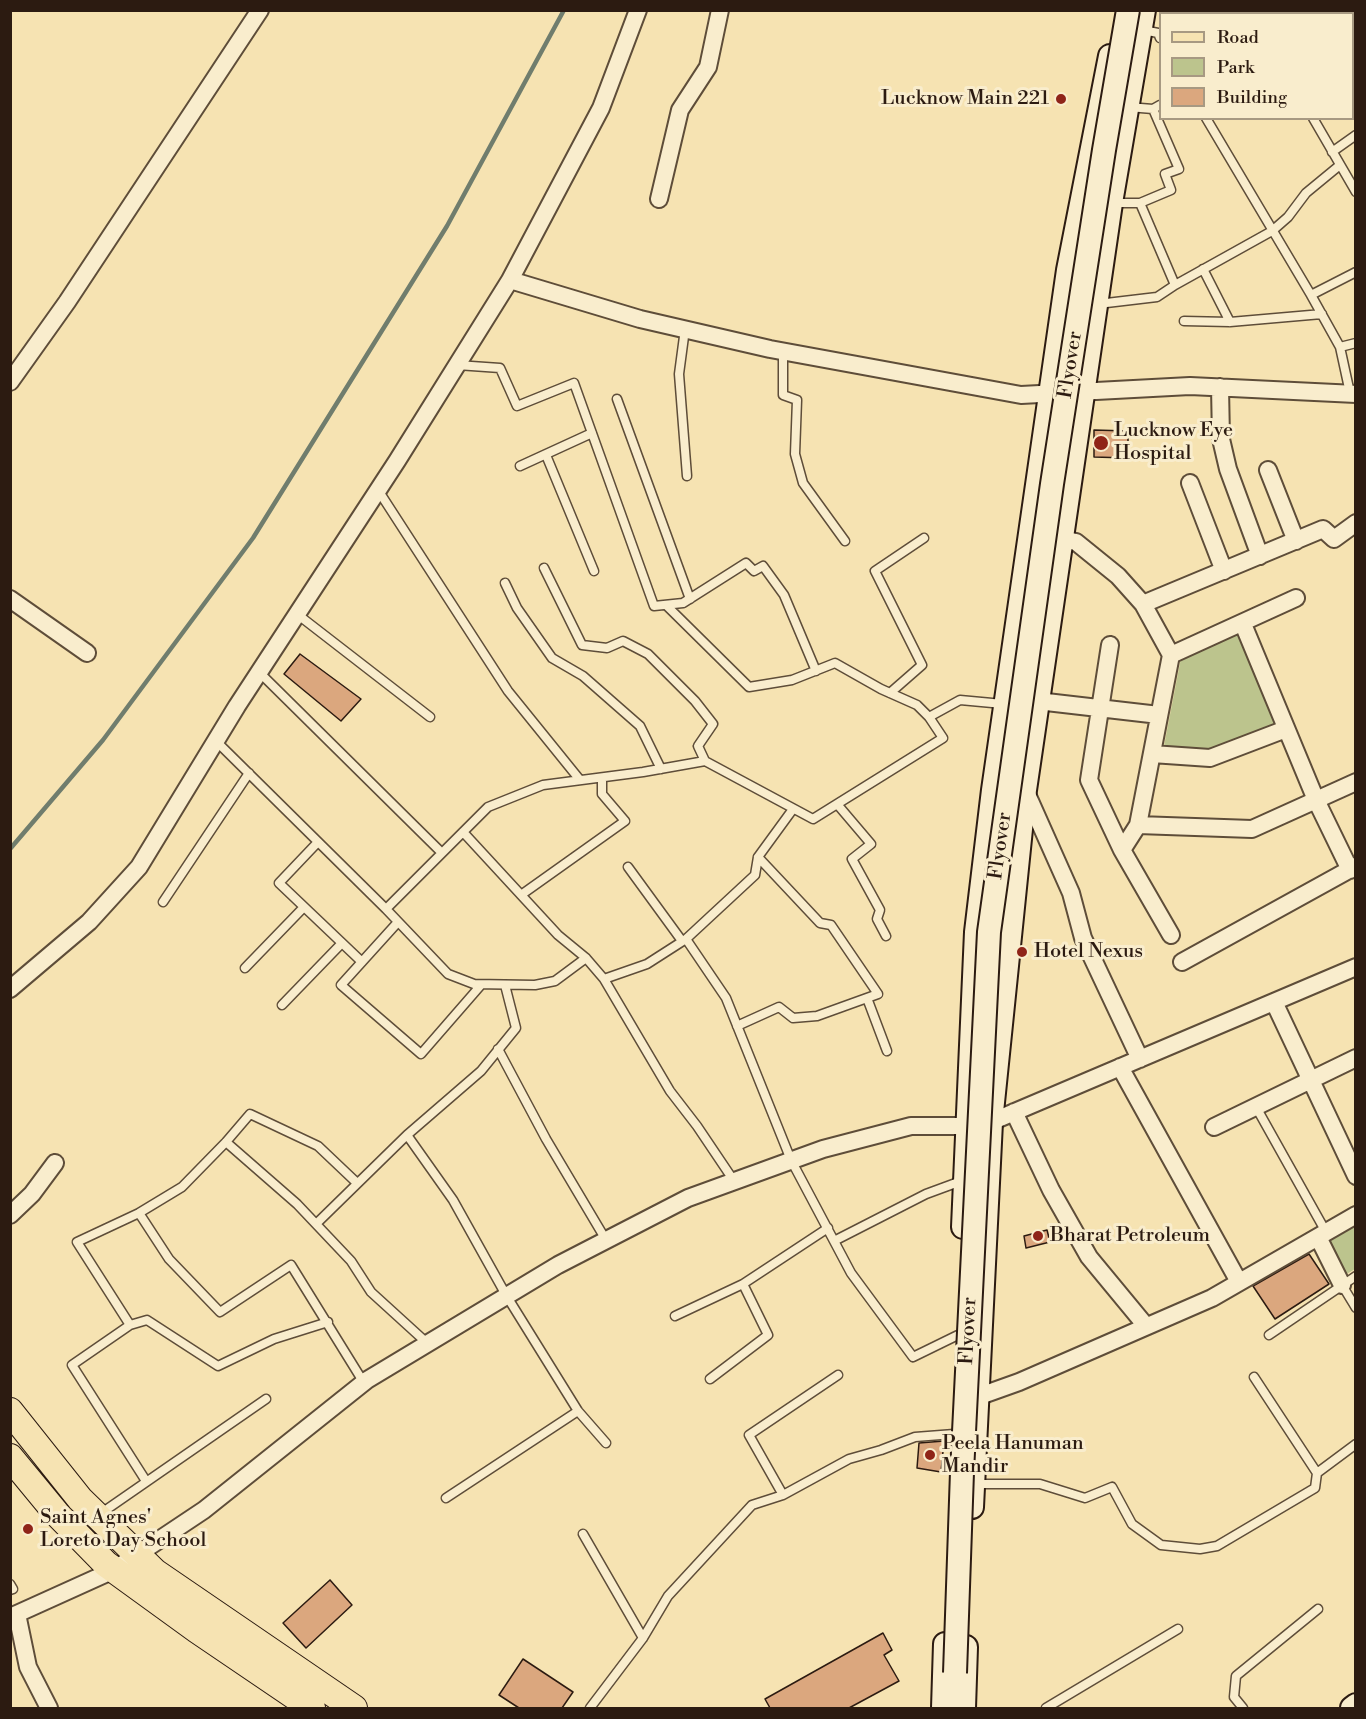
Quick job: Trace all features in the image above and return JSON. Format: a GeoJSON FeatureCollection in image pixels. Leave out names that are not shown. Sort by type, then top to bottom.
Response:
{"type":"FeatureCollection","features":[{"type":"Feature","properties":{"kind":"main road"},"geometry":{"type":"LineString","coordinates":[[954,1700],[973,1484],[958,1335],[976,932],[1005,705],[1068,270],[1119,10]]}},
{"type":"Feature","properties":{"kind":"main road","name":"Flyover"},"geometry":{"type":"LineString","coordinates":[[954,1700],[962,1472],[989,932],[1052,484],[1128,10]]}},
{"type":"Feature","properties":{"kind":"main road"},"geometry":{"type":"LineString","coordinates":[[954,1700],[954,1434],[966,1398],[1025,790],[1111,203],[1128,107],[1149,26]]}},
{"type":"Feature","properties":{"kind":"main road"},"geometry":{"type":"LineString","coordinates":[[14,1422],[80,1499],[136,1555],[322,1703]]}},
{"type":"Feature","properties":{"kind":"main road"},"geometry":{"type":"LineString","coordinates":[[10,1457],[57,1514],[114,1570],[197,1630],[322,1703],[354,1708]]}},
{"type":"Feature","properties":{"kind":"main road"},"geometry":{"type":"LineString","coordinates":[[1352,1708],[1356,1705]]}},
{"type":"Feature","properties":{"kind":"street"},"geometry":{"type":"LineString","coordinates":[[10,381],[67,302],[260,10]]}},
{"type":"Feature","properties":{"kind":"street"},"geometry":{"type":"LineString","coordinates":[[10,989],[89,922],[139,867],[259,672],[510,280],[601,108],[639,10]]}},
{"type":"Feature","properties":{"kind":"street"},"geometry":{"type":"LineString","coordinates":[[659,199],[680,110],[708,67],[720,10]]}},
{"type":"Feature","properties":{"kind":"street"},"geometry":{"type":"LineString","coordinates":[[510,280],[640,319],[783,351],[1021,396],[1190,386],[1353,394]]}},
{"type":"Feature","properties":{"kind":"street"},"geometry":{"type":"LineString","coordinates":[[1220,387],[1221,439],[1228,470],[1260,556]]}},
{"type":"Feature","properties":{"kind":"street"},"geometry":{"type":"LineString","coordinates":[[1268,470],[1296,541]]}},
{"type":"Feature","properties":{"kind":"street"},"geometry":{"type":"LineString","coordinates":[[1190,483],[1224,571]]}},
{"type":"Feature","properties":{"kind":"street"},"geometry":{"type":"LineString","coordinates":[[1143,604],[1323,529],[1334,540],[1356,524]]}},
{"type":"Feature","properties":{"kind":"street"},"geometry":{"type":"LineString","coordinates":[[1062,539],[1077,542],[1118,576],[1143,604],[1171,655],[1138,825],[1122,850]]}},
{"type":"Feature","properties":{"kind":"street"},"geometry":{"type":"LineString","coordinates":[[1171,655],[1296,598]]}},
{"type":"Feature","properties":{"kind":"street"},"geometry":{"type":"LineString","coordinates":[[10,599],[87,652]]}},
{"type":"Feature","properties":{"kind":"street"},"geometry":{"type":"LineString","coordinates":[[1182,962],[1353,868],[1316,800],[1243,624]]}},
{"type":"Feature","properties":{"kind":"street"},"geometry":{"type":"LineString","coordinates":[[1110,645],[1089,780],[1122,850],[1171,935]]}},
{"type":"Feature","properties":{"kind":"street"},"geometry":{"type":"LineString","coordinates":[[1005,705],[1016,700],[1038,699],[1159,715]]}},
{"type":"Feature","properties":{"kind":"street"},"geometry":{"type":"LineString","coordinates":[[1152,754],[1210,758],[1287,729]]}},
{"type":"Feature","properties":{"kind":"street"},"geometry":{"type":"LineString","coordinates":[[1138,825],[1252,829],[1356,782]]}},
{"type":"Feature","properties":{"kind":"street"},"geometry":{"type":"LineString","coordinates":[[1025,790],[1071,893],[1083,938],[1140,1059]]}},
{"type":"Feature","properties":{"kind":"street"},"geometry":{"type":"LineString","coordinates":[[49,1708],[28,1667],[14,1616],[114,1570],[204,1510],[364,1383],[558,1264],[688,1198],[824,1149],[911,1126],[968,1126],[991,1122],[1356,967]]}},
{"type":"Feature","properties":{"kind":"street"},"geometry":{"type":"LineString","coordinates":[[1274,1002],[1356,1176]]}},
{"type":"Feature","properties":{"kind":"street"},"geometry":{"type":"LineString","coordinates":[[1214,1127],[1356,1058]]}},
{"type":"Feature","properties":{"kind":"street"},"geometry":{"type":"LineString","coordinates":[[1120,1067],[1239,1282]]}},
{"type":"Feature","properties":{"kind":"street"},"geometry":{"type":"LineString","coordinates":[[1014,1112],[1051,1190],[1089,1257],[1146,1326]]}},
{"type":"Feature","properties":{"kind":"street"},"geometry":{"type":"LineString","coordinates":[[10,1215],[32,1194],[55,1163]]}},
{"type":"Feature","properties":{"kind":"street"},"geometry":{"type":"LineString","coordinates":[[966,1398],[1019,1382],[1212,1298],[1356,1215]]}},
{"type":"Feature","properties":{"kind":"street"},"geometry":{"type":"LineString","coordinates":[[1322,1234],[1349,1280]]}},
{"type":"Feature","properties":{"kind":"lane"},"geometry":{"type":"LineString","coordinates":[[1128,107],[1157,107]]}},
{"type":"Feature","properties":{"kind":"lane"},"geometry":{"type":"LineString","coordinates":[[1082,198],[1111,203],[1140,203],[1171,190],[1165,174],[1179,169],[1162,120]]}},
{"type":"Feature","properties":{"kind":"lane"},"geometry":{"type":"LineString","coordinates":[[1207,120],[1340,347],[1353,394]]}},
{"type":"Feature","properties":{"kind":"lane"},"geometry":{"type":"LineString","coordinates":[[1314,120],[1356,192]]}},
{"type":"Feature","properties":{"kind":"lane"},"geometry":{"type":"LineString","coordinates":[[1332,152],[1356,135]]}},
{"type":"Feature","properties":{"kind":"lane"},"geometry":{"type":"LineString","coordinates":[[1096,305],[1157,297],[1272,231],[1288,218],[1306,193],[1340,165]]}},
{"type":"Feature","properties":{"kind":"lane"},"geometry":{"type":"LineString","coordinates":[[1140,203],[1175,285]]}},
{"type":"Feature","properties":{"kind":"lane"},"geometry":{"type":"LineString","coordinates":[[1203,269],[1230,322]]}},
{"type":"Feature","properties":{"kind":"lane"},"geometry":{"type":"LineString","coordinates":[[1311,295],[1356,272]]}},
{"type":"Feature","properties":{"kind":"lane"},"geometry":{"type":"LineString","coordinates":[[1184,321],[1230,322],[1322,314]]}},
{"type":"Feature","properties":{"kind":"lane"},"geometry":{"type":"LineString","coordinates":[[685,329],[679,374],[687,476]]}},
{"type":"Feature","properties":{"kind":"lane"},"geometry":{"type":"LineString","coordinates":[[1340,347],[1356,342]]}},
{"type":"Feature","properties":{"kind":"lane"},"geometry":{"type":"LineString","coordinates":[[783,351],[783,395],[797,400],[795,454],[803,483],[845,541]]}},
{"type":"Feature","properties":{"kind":"lane"},"geometry":{"type":"LineString","coordinates":[[456,365],[500,368],[517,405],[574,383],[654,606],[683,603],[746,563],[753,571],[763,566],[784,595],[816,671]]}},
{"type":"Feature","properties":{"kind":"lane"},"geometry":{"type":"LineString","coordinates":[[617,399],[690,599]]}},
{"type":"Feature","properties":{"kind":"lane"},"geometry":{"type":"LineString","coordinates":[[520,466],[592,433]]}},
{"type":"Feature","properties":{"kind":"lane"},"geometry":{"type":"LineString","coordinates":[[546,455],[594,572]]}},
{"type":"Feature","properties":{"kind":"lane"},"geometry":{"type":"LineString","coordinates":[[378,489],[508,691],[580,780]]}},
{"type":"Feature","properties":{"kind":"lane"},"geometry":{"type":"LineString","coordinates":[[890,693],[922,665],[875,571],[924,538]]}},
{"type":"Feature","properties":{"kind":"lane"},"geometry":{"type":"LineString","coordinates":[[544,568],[582,645],[607,648],[623,641],[648,654],[695,701],[713,724],[698,746],[705,761],[813,819],[943,738],[929,717],[916,705],[835,663],[792,680],[749,687],[666,605]]}},
{"type":"Feature","properties":{"kind":"lane"},"geometry":{"type":"LineString","coordinates":[[505,584],[517,608],[552,658],[583,676],[640,726],[661,769]]}},
{"type":"Feature","properties":{"kind":"lane"},"geometry":{"type":"LineString","coordinates":[[297,614],[430,717]]}},
{"type":"Feature","properties":{"kind":"lane"},"geometry":{"type":"LineString","coordinates":[[259,672],[442,853]]}},
{"type":"Feature","properties":{"kind":"lane"},"geometry":{"type":"LineString","coordinates":[[929,717],[960,700],[1005,705]]}},
{"type":"Feature","properties":{"kind":"lane"},"geometry":{"type":"LineString","coordinates":[[216,741],[386,909],[448,974],[481,985],[535,985],[555,981],[586,958]]}},
{"type":"Feature","properties":{"kind":"lane"},"geometry":{"type":"LineString","coordinates":[[386,909],[488,807],[543,785],[705,761]]}},
{"type":"Feature","properties":{"kind":"lane"},"geometry":{"type":"LineString","coordinates":[[163,902],[249,773]]}},
{"type":"Feature","properties":{"kind":"lane"},"geometry":{"type":"LineString","coordinates":[[521,895],[625,821],[602,794],[602,778]]}},
{"type":"Feature","properties":{"kind":"lane"},"geometry":{"type":"LineString","coordinates":[[837,804],[870,844],[852,859],[880,910],[877,920],[886,936]]}},
{"type":"Feature","properties":{"kind":"lane"},"geometry":{"type":"LineString","coordinates":[[604,979],[647,963],[684,940],[755,875],[758,857],[793,809]]}},
{"type":"Feature","properties":{"kind":"lane"},"geometry":{"type":"LineString","coordinates":[[463,832],[558,935],[586,958],[604,979],[670,1091],[734,1181]]}},
{"type":"Feature","properties":{"kind":"lane"},"geometry":{"type":"LineString","coordinates":[[318,842],[279,883],[362,962]]}},
{"type":"Feature","properties":{"kind":"lane"},"geometry":{"type":"LineString","coordinates":[[737,1026],[779,1007],[793,1018],[817,1016],[878,994],[831,925],[820,923],[758,857]]}},
{"type":"Feature","properties":{"kind":"lane"},"geometry":{"type":"LineString","coordinates":[[628,867],[726,998],[791,1160],[851,1273],[913,1357],[958,1335]]}},
{"type":"Feature","properties":{"kind":"lane"},"geometry":{"type":"LineString","coordinates":[[244,968],[304,907]]}},
{"type":"Feature","properties":{"kind":"lane"},"geometry":{"type":"LineString","coordinates":[[398,922],[341,985],[421,1054],[481,985]]}},
{"type":"Feature","properties":{"kind":"lane"},"geometry":{"type":"LineString","coordinates":[[282,1005],[342,943]]}},
{"type":"Feature","properties":{"kind":"lane"},"geometry":{"type":"LineString","coordinates":[[316,1224],[407,1135],[481,1071],[516,1028],[505,985]]}},
{"type":"Feature","properties":{"kind":"lane"},"geometry":{"type":"LineString","coordinates":[[867,998],[887,1051]]}},
{"type":"Feature","properties":{"kind":"lane"},"geometry":{"type":"LineString","coordinates":[[498,1049],[546,1139],[606,1240]]}},
{"type":"Feature","properties":{"kind":"lane"},"geometry":{"type":"LineString","coordinates":[[1256,1107],[1322,1234]]}},
{"type":"Feature","properties":{"kind":"lane"},"geometry":{"type":"LineString","coordinates":[[130,1325],[77,1242],[139,1213],[182,1186],[250,1114],[318,1146],[357,1183]]}},
{"type":"Feature","properties":{"kind":"lane"},"geometry":{"type":"LineString","coordinates":[[407,1135],[453,1200],[506,1295],[578,1411],[606,1443]]}},
{"type":"Feature","properties":{"kind":"lane"},"geometry":{"type":"LineString","coordinates":[[226,1142],[297,1204],[351,1261],[371,1292],[427,1343]]}},
{"type":"Feature","properties":{"kind":"lane"},"geometry":{"type":"LineString","coordinates":[[834,1241],[926,1194],[965,1179]]}},
{"type":"Feature","properties":{"kind":"lane"},"geometry":{"type":"LineString","coordinates":[[139,1213],[169,1259],[220,1312],[291,1265],[364,1383]]}},
{"type":"Feature","properties":{"kind":"lane"},"geometry":{"type":"LineString","coordinates":[[675,1316],[743,1284],[828,1228]]}},
{"type":"Feature","properties":{"kind":"lane"},"geometry":{"type":"LineString","coordinates":[[1269,1335],[1349,1280],[1356,1308]]}},
{"type":"Feature","properties":{"kind":"lane"},"geometry":{"type":"LineString","coordinates":[[710,1379],[768,1335],[743,1284]]}},
{"type":"Feature","properties":{"kind":"lane"},"geometry":{"type":"LineString","coordinates":[[146,1481],[72,1365],[130,1325],[147,1320],[218,1366],[274,1340],[328,1322]]}},
{"type":"Feature","properties":{"kind":"lane"},"geometry":{"type":"LineString","coordinates":[[783,1496],[749,1435],[838,1375]]}},
{"type":"Feature","properties":{"kind":"lane"},"geometry":{"type":"LineString","coordinates":[[973,1484],[1040,1484],[1085,1498],[1112,1487],[1132,1524],[1161,1545],[1200,1549],[1217,1546],[1315,1488],[1317,1473],[1254,1377]]}},
{"type":"Feature","properties":{"kind":"lane"},"geometry":{"type":"LineString","coordinates":[[97,1516],[266,1399]]}},
{"type":"Feature","properties":{"kind":"lane"},"geometry":{"type":"LineString","coordinates":[[446,1497],[578,1411]]}},
{"type":"Feature","properties":{"kind":"lane"},"geometry":{"type":"LineString","coordinates":[[590,1708],[643,1638],[668,1596],[752,1505],[783,1496],[849,1459],[915,1437],[954,1434]]}},
{"type":"Feature","properties":{"kind":"lane"},"geometry":{"type":"LineString","coordinates":[[1317,1473],[1356,1444]]}},
{"type":"Feature","properties":{"kind":"lane"},"geometry":{"type":"LineString","coordinates":[[583,1534],[643,1638]]}},
{"type":"Feature","properties":{"kind":"lane"},"geometry":{"type":"LineString","coordinates":[[10,1584],[13,1589],[10,1590]]}},
{"type":"Feature","properties":{"kind":"lane"},"geometry":{"type":"LineString","coordinates":[[1243,1708],[1234,1697],[1236,1676],[1318,1609]]}},
{"type":"Feature","properties":{"kind":"lane"},"geometry":{"type":"LineString","coordinates":[[1046,1708],[1178,1629]]}},
{"type":"Feature","properties":{"kind":"green space"},"geometry":{"type":"Polygon","coordinates":[[[1242,632],[1279,726],[1208,753],[1163,751],[1181,658],[1242,632]]]}},
{"type":"Feature","properties":{"kind":"green space"},"geometry":{"type":"Polygon","coordinates":[[[1355,1224],[1355,1269],[1345,1275],[1326,1241],[1355,1224]]]}},
{"type":"Feature","properties":{"kind":"building"},"geometry":{"type":"Polygon","coordinates":[[[1094,430],[1128,431],[1128,458],[1094,457],[1094,430]]]}},
{"type":"Feature","properties":{"kind":"building"},"geometry":{"type":"Polygon","coordinates":[[[300,654],[361,699],[341,721],[284,674],[300,654]]]}},
{"type":"Feature","properties":{"kind":"building"},"geometry":{"type":"Polygon","coordinates":[[[1047,1230],[1050,1242],[1026,1248],[1024,1236],[1047,1230]]]}},
{"type":"Feature","properties":{"kind":"building"},"geometry":{"type":"Polygon","coordinates":[[[1309,1254],[1329,1284],[1275,1319],[1253,1286],[1309,1254]]]}},
{"type":"Feature","properties":{"kind":"building","name":"Peela Hanuman Mandir"},"geometry":{"type":"Polygon","coordinates":[[[944,1441],[941,1472],[917,1468],[919,1443],[944,1441]]]}},
{"type":"Feature","properties":{"kind":"building"},"geometry":{"type":"Polygon","coordinates":[[[330,1580],[352,1605],[306,1648],[283,1623],[330,1580]]]}},
{"type":"Feature","properties":{"kind":"building"},"geometry":{"type":"Polygon","coordinates":[[[883,1633],[892,1650],[884,1655],[899,1681],[849,1708],[770,1708],[765,1699],[883,1633]]]}},
{"type":"Feature","properties":{"kind":"building"},"geometry":{"type":"Polygon","coordinates":[[[523,1659],[573,1692],[562,1708],[519,1708],[499,1695],[523,1659]]]}},
{"type":"Feature","properties":{"kind":"waterway"},"geometry":{"type":"LineString","coordinates":[[10,849],[103,740],[253,538],[447,226],[564,10]]}},
{"type":"Feature","properties":{"kind":"place","name":"Lucknow Main 221"},"geometry":{"type":"Point","coordinates":[1061,99]}},
{"type":"Feature","properties":{"kind":"place","name":"Lucknow Eye Hospital"},"geometry":{"type":"Point","coordinates":[1101,443]}},
{"type":"Feature","properties":{"kind":"place","name":"Hotel Nexus"},"geometry":{"type":"Point","coordinates":[1022,952]}},
{"type":"Feature","properties":{"kind":"place","name":"Bharat Petroleum"},"geometry":{"type":"Point","coordinates":[1038,1236]}},
{"type":"Feature","properties":{"kind":"place","name":"Peela Hanuman Mandir"},"geometry":{"type":"Point","coordinates":[930,1455]}},
{"type":"Feature","properties":{"kind":"place","name":"Saint Agnes' Loreto Day School"},"geometry":{"type":"Point","coordinates":[28,1529]}}]}
